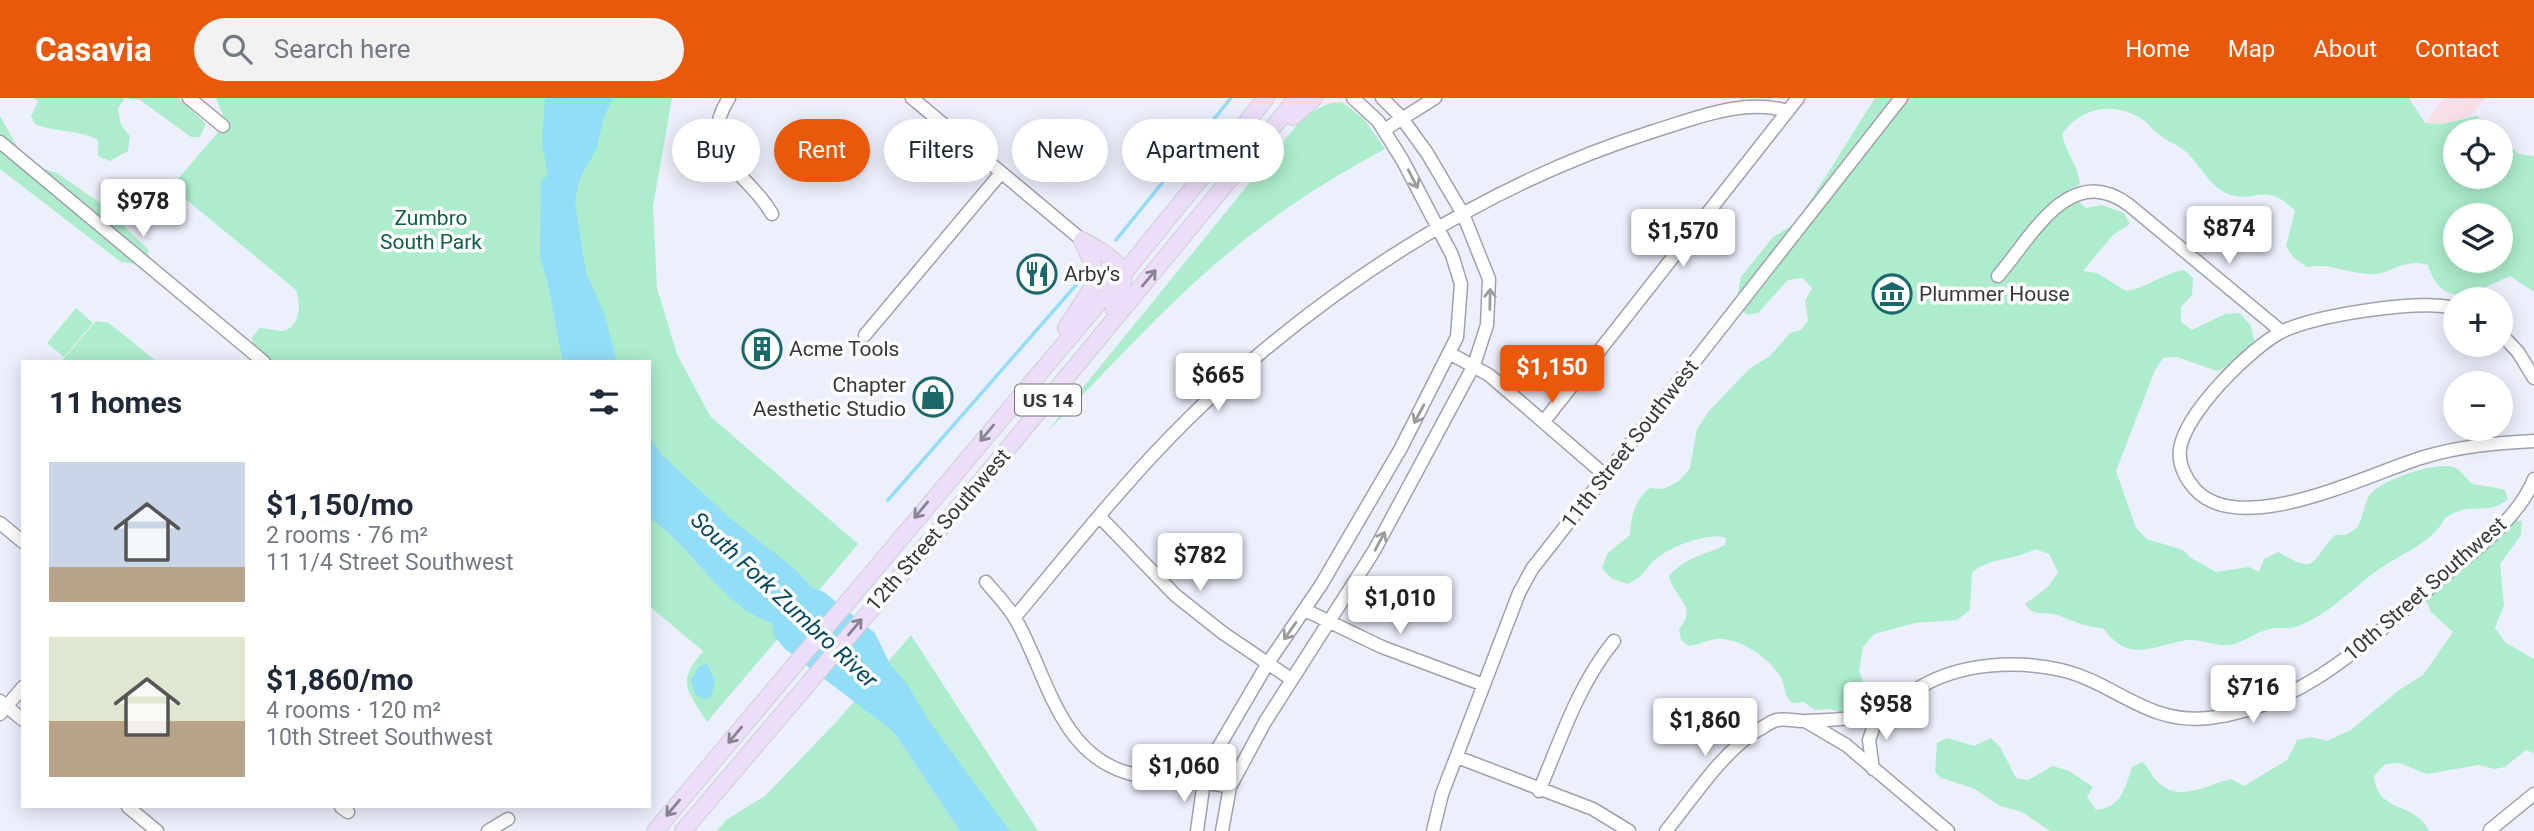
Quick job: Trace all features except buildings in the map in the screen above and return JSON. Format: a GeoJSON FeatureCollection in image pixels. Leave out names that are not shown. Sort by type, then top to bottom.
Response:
{"type":"FeatureCollection","features":[{"type":"Feature","properties":{"kind":"main road","name":"12th Street Southwest"},"geometry":{"type":"LineString","coordinates":[[655,831],[1036,374],[1123,274],[1266,98]]}},
{"type":"Feature","properties":{"kind":"main road","name":"12th Street Southwest"},"geometry":{"type":"LineString","coordinates":[[1280,119],[1297,98]]}},
{"type":"Feature","properties":{"kind":"main road"},"geometry":{"type":"LineString","coordinates":[[1284,122],[1292,119],[1314,98]]}},
{"type":"Feature","properties":{"kind":"main road","name":"12th Street Southwest"},"geometry":{"type":"LineString","coordinates":[[683,831],[1228,182]]}},
{"type":"Feature","properties":{"kind":"main road"},"geometry":{"type":"LineString","coordinates":[[1102,252],[1124,254],[1152,229],[1164,224]]}},
{"type":"Feature","properties":{"kind":"main road"},"geometry":{"type":"LineString","coordinates":[[1082,240],[1102,252],[1123,274],[1124,291],[1085,355]]}},
{"type":"Feature","properties":{"kind":"main road"},"geometry":{"type":"LineString","coordinates":[[1036,374],[1093,286],[1093,265],[1082,240]]}},
{"type":"Feature","properties":{"kind":"street"},"geometry":{"type":"LineString","coordinates":[[189,98],[223,127]]}},
{"type":"Feature","properties":{"kind":"street"},"geometry":{"type":"LineString","coordinates":[[729,98],[718,122],[717,133],[723,157],[764,201],[772,214]]}},
{"type":"Feature","properties":{"kind":"street"},"geometry":{"type":"LineString","coordinates":[[912,98],[1082,240]]}},
{"type":"Feature","properties":{"kind":"street"},"geometry":{"type":"LineString","coordinates":[[1197,831],[1204,781],[1218,748],[1268,663],[1305,610],[1401,448],[1451,354],[1460,321],[1461,284],[1441,228],[1384,130],[1353,98]]}},
{"type":"Feature","properties":{"kind":"street"},"geometry":{"type":"LineString","coordinates":[[1222,831],[1230,788],[1265,722],[1374,551],[1474,365],[1487,325],[1490,293],[1483,259],[1463,215],[1427,153],[1401,117],[1382,98]]}},
{"type":"Feature","properties":{"kind":"street"},"geometry":{"type":"LineString","coordinates":[[1384,130],[1435,98]]}},
{"type":"Feature","properties":{"kind":"street"},"geometry":{"type":"LineString","coordinates":[[1545,420],[1798,98]]}},
{"type":"Feature","properties":{"kind":"street","name":"11th Street Southwest"},"geometry":{"type":"LineString","coordinates":[[1433,831],[1457,757],[1527,578],[1900,98]]}},
{"type":"Feature","properties":{"kind":"street"},"geometry":{"type":"LineString","coordinates":[[1015,617],[1173,435],[1253,360],[1317,309],[1441,228],[1539,177],[1638,136],[1745,106],[1757,105],[1788,111]]}},
{"type":"Feature","properties":{"kind":"street"},"geometry":{"type":"LineString","coordinates":[[0,142],[262,360]]}},
{"type":"Feature","properties":{"kind":"street"},"geometry":{"type":"LineString","coordinates":[[865,335],[1001,173]]}},
{"type":"Feature","properties":{"kind":"street"},"geometry":{"type":"LineString","coordinates":[[1998,276],[2059,204],[2082,191],[2106,191],[2129,205],[2282,332]]}},
{"type":"Feature","properties":{"kind":"street"},"geometry":{"type":"LineString","coordinates":[[2443,306],[2430,304],[2326,317],[2282,332],[2245,360],[2215,392],[2188,427],[2182,443],[2181,465],[2189,483],[2197,492],[2220,505],[2260,508],[2281,506],[2425,457],[2468,446],[2534,441]]}},
{"type":"Feature","properties":{"kind":"street"},"geometry":{"type":"LineString","coordinates":[[2513,347],[2534,378]]}},
{"type":"Feature","properties":{"kind":"street"},"geometry":{"type":"LineString","coordinates":[[1451,354],[1474,365],[1545,420],[1606,476]]}},
{"type":"Feature","properties":{"kind":"street","name":"10th Street Southwest"},"geometry":{"type":"LineString","coordinates":[[1666,831],[1743,741],[1776,720],[1807,722],[1878,714],[1935,679],[1978,668],[2007,665],[2044,667],[2079,676],[2147,710],[2178,718],[2222,716],[2274,700],[2326,672],[2370,640],[2501,525],[2523,500],[2534,479]]}},
{"type":"Feature","properties":{"kind":"street"},"geometry":{"type":"LineString","coordinates":[[1100,517],[1175,595],[1291,680]]}},
{"type":"Feature","properties":{"kind":"street"},"geometry":{"type":"LineString","coordinates":[[0,523],[21,540]]}},
{"type":"Feature","properties":{"kind":"street"},"geometry":{"type":"LineString","coordinates":[[986,582],[1015,617],[1052,700],[1066,724],[1086,747],[1123,771],[1157,778],[1204,781],[1230,788]]}},
{"type":"Feature","properties":{"kind":"street"},"geometry":{"type":"LineString","coordinates":[[1305,610],[1329,624],[1484,685]]}},
{"type":"Feature","properties":{"kind":"street"},"geometry":{"type":"LineString","coordinates":[[1539,791],[1583,688],[1594,666],[1614,641]]}},
{"type":"Feature","properties":{"kind":"street"},"geometry":{"type":"LineString","coordinates":[[21,689],[2,707],[21,719]]}},
{"type":"Feature","properties":{"kind":"street"},"geometry":{"type":"LineString","coordinates":[[1873,769],[1869,740],[1878,714]]}},
{"type":"Feature","properties":{"kind":"street"},"geometry":{"type":"LineString","coordinates":[[1807,722],[1846,746],[1948,831]]}},
{"type":"Feature","properties":{"kind":"street"},"geometry":{"type":"LineString","coordinates":[[1457,757],[1539,791],[1593,809],[1629,831]]}},
{"type":"Feature","properties":{"kind":"street"},"geometry":{"type":"LineString","coordinates":[[2490,830],[2534,794]]}},
{"type":"Feature","properties":{"kind":"street"},"geometry":{"type":"LineString","coordinates":[[129,808],[157,831]]}},
{"type":"Feature","properties":{"kind":"street"},"geometry":{"type":"LineString","coordinates":[[488,831],[508,820],[504,831]]}},
{"type":"Feature","properties":{"kind":"shaded area"},"geometry":{"type":"Polygon","coordinates":[[[2445,98],[2486,98],[2470,116],[2443,119],[2442,124],[2425,123],[2445,98]]]}},
{"type":"Feature","properties":{"kind":"green space"},"geometry":{"type":"Polygon","coordinates":[[[34,98],[125,98],[118,109],[121,125],[130,136],[128,151],[110,161],[98,156],[98,140],[83,134],[35,124],[31,116],[38,102],[34,98]]]}},
{"type":"Feature","properties":{"kind":"green space"},"geometry":{"type":"Polygon","coordinates":[[[125,98],[179,98],[206,124],[200,137],[191,137],[140,100],[125,98]]]}},
{"type":"Feature","properties":{"kind":"green space","name":"Zumbro South Park"},"geometry":{"type":"Polygon","coordinates":[[[216,98],[672,98],[653,206],[657,288],[677,354],[710,416],[858,544],[707,722],[687,687],[689,671],[703,651],[651,608],[651,360],[262,360],[254,350],[252,338],[259,328],[282,331],[293,325],[299,308],[296,290],[171,187],[226,123],[216,98]]]}},
{"type":"Feature","properties":{"kind":"green space"},"geometry":{"type":"Polygon","coordinates":[[[1875,98],[2409,98],[2425,123],[2443,124],[2443,189],[2513,189],[2513,149],[2519,154],[2534,156],[2534,292],[2510,276],[2486,287],[2443,289],[2428,265],[2419,263],[2376,274],[2323,266],[2307,267],[2293,257],[2286,246],[2295,211],[2275,197],[2244,197],[2226,193],[2214,184],[2185,151],[2131,113],[2109,109],[2088,113],[2078,118],[2062,134],[2080,184],[2067,191],[2086,208],[2102,205],[2124,213],[2130,224],[2114,234],[2083,271],[2097,273],[2126,291],[2184,270],[2193,278],[2192,295],[2181,307],[2181,322],[2192,330],[2225,314],[2239,313],[2251,326],[2255,343],[2230,365],[2217,371],[2177,357],[2163,358],[2155,370],[2116,471],[2136,528],[2147,539],[2183,550],[2191,558],[2216,572],[2249,567],[2259,572],[2264,559],[2278,552],[2301,563],[2313,562],[2335,535],[2346,535],[2358,527],[2367,500],[2374,490],[2421,470],[2453,467],[2473,484],[2505,490],[2508,499],[2496,506],[2462,510],[2445,518],[2427,539],[2384,566],[2340,601],[2304,624],[2265,630],[2230,645],[2188,640],[2142,650],[2132,649],[2113,639],[2103,628],[2055,614],[2037,613],[2025,604],[2049,586],[2058,572],[2049,554],[2035,549],[1986,564],[1972,573],[1970,610],[1957,620],[1915,623],[1874,634],[1863,647],[1859,671],[1874,709],[1863,720],[1830,709],[1815,710],[1804,702],[1792,703],[1776,671],[1744,645],[1725,639],[1689,646],[1681,640],[1679,629],[1685,621],[1686,608],[1669,576],[1689,560],[1725,545],[1726,538],[1709,537],[1672,549],[1657,558],[1628,584],[1612,579],[1602,568],[1607,554],[1630,535],[1634,509],[1640,498],[1650,488],[1663,489],[1679,481],[1690,468],[1697,429],[1709,411],[1750,368],[1769,357],[1790,333],[1801,330],[1808,321],[1805,301],[1812,288],[1803,278],[1788,280],[1758,313],[1747,315],[1736,304],[1741,277],[1773,237],[1797,222],[1875,98]]]}},
{"type":"Feature","properties":{"kind":"green space"},"geometry":{"type":"Polygon","coordinates":[[[1342,102],[1364,119],[1385,149],[1294,203],[1216,263],[1117,359],[1045,434],[1250,182],[1284,182],[1284,141],[1305,115],[1330,103],[1342,102]]]}},
{"type":"Feature","properties":{"kind":"green space"},"geometry":{"type":"Polygon","coordinates":[[[0,116],[22,155],[38,167],[57,173],[96,200],[148,249],[149,260],[136,264],[121,262],[0,169],[0,116]]]}},
{"type":"Feature","properties":{"kind":"green space"},"geometry":{"type":"Polygon","coordinates":[[[76,308],[93,323],[64,357],[47,343],[76,308]]]}},
{"type":"Feature","properties":{"kind":"green space"},"geometry":{"type":"Polygon","coordinates":[[[96,321],[109,323],[155,360],[63,360],[96,321]]]}},
{"type":"Feature","properties":{"kind":"green space"},"geometry":{"type":"Polygon","coordinates":[[[2513,520],[2522,521],[2521,535],[2500,564],[2504,605],[2495,628],[2506,643],[2534,659],[2534,753],[2526,750],[2505,767],[2495,769],[2478,765],[2427,774],[2399,763],[2385,764],[2374,776],[2382,797],[2416,816],[2429,831],[2050,831],[2022,812],[2000,806],[1973,788],[1941,778],[1935,772],[1937,743],[1947,738],[1974,746],[1991,738],[2000,747],[2016,778],[2028,780],[2053,766],[2069,771],[2093,787],[2087,797],[2096,810],[2117,801],[2132,767],[2142,762],[2159,783],[2176,792],[2194,790],[2231,779],[2244,786],[2287,760],[2297,740],[2311,737],[2327,741],[2351,730],[2399,690],[2423,675],[2453,632],[2431,612],[2425,598],[2513,520]]]}},
{"type":"Feature","properties":{"kind":"green space"},"geometry":{"type":"Polygon","coordinates":[[[911,635],[1038,831],[717,831],[726,820],[765,796],[838,720],[911,635]]]}},
{"type":"Feature","properties":{"kind":"water"},"geometry":{"type":"Polygon","coordinates":[[[545,98],[614,98],[605,114],[596,150],[580,178],[575,201],[586,273],[604,312],[616,360],[563,360],[540,258],[541,181],[548,175],[542,144],[545,98]]]}},
{"type":"Feature","properties":{"kind":"water","name":"South Fork Zumbro River"},"geometry":{"type":"Polygon","coordinates":[[[651,439],[662,455],[730,518],[795,569],[811,587],[824,592],[875,633],[890,664],[907,684],[929,721],[1010,831],[960,831],[894,732],[785,649],[774,636],[772,623],[754,615],[722,590],[665,530],[651,520],[651,439]]]}},
{"type":"Feature","properties":{"kind":"water"},"geometry":{"type":"Polygon","coordinates":[[[707,664],[715,680],[712,695],[705,700],[695,694],[691,680],[699,666],[707,664]]]}},
{"type":"Feature","properties":{"kind":"waterway"},"geometry":{"type":"LineString","coordinates":[[1116,240],[1231,98]]}},
{"type":"Feature","properties":{"kind":"waterway"},"geometry":{"type":"LineString","coordinates":[[888,500],[1084,276]]}},
{"type":"Feature","properties":{"kind":"place","name":"Arby's"},"geometry":{"type":"Point","coordinates":[1037,274]}},
{"type":"Feature","properties":{"kind":"place","name":"Plummer House"},"geometry":{"type":"Point","coordinates":[1892,294]}},
{"type":"Feature","properties":{"kind":"place","name":"Acme Tools"},"geometry":{"type":"Point","coordinates":[762,349]}},
{"type":"Feature","properties":{"kind":"place","name":"Chapter Aesthetic Studio"},"geometry":{"type":"Point","coordinates":[933,397]}}]}
